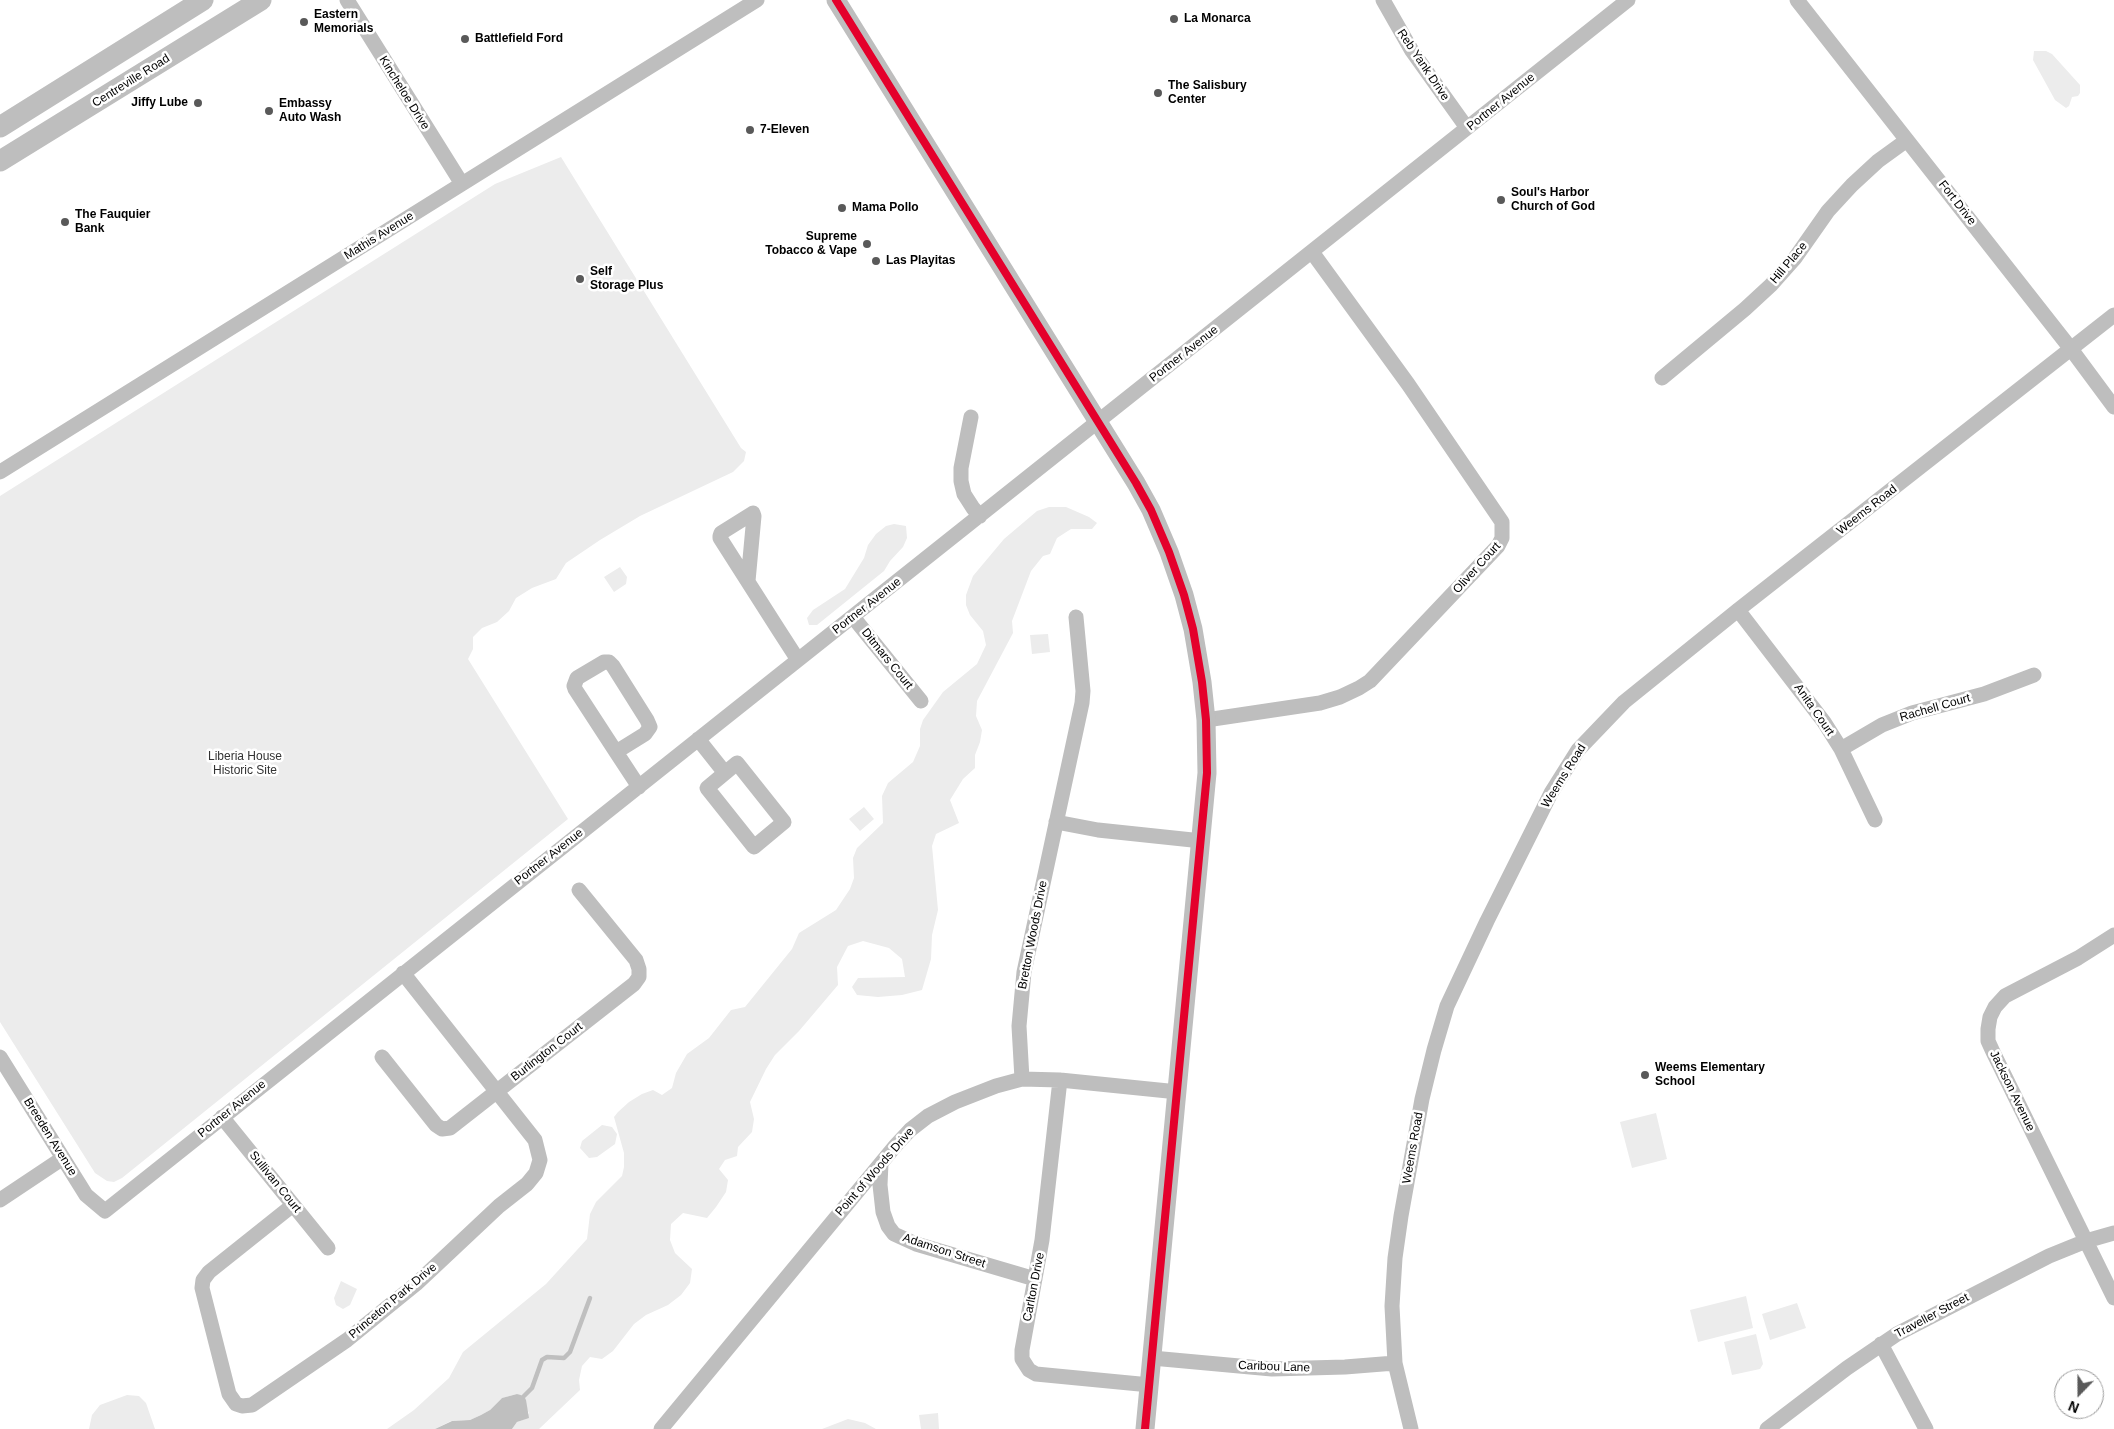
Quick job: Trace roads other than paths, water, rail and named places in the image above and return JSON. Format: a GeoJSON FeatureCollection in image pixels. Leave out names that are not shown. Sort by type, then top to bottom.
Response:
{"type":"FeatureCollection","features":[{"type":"Feature","properties":{"kind":"highway"},"geometry":{"type":"LineString","coordinates":[[0,127],[203,0]]}},
{"type":"Feature","properties":{"kind":"highway","name":"Centreville Road"},"geometry":{"type":"LineString","coordinates":[[0,161],[261,0]]}},
{"type":"Feature","properties":{"kind":"main road"},"geometry":{"type":"LineString","coordinates":[[836,0],[1099,421],[1151,510],[1169,552],[1184,595],[1193,630],[1206,720],[1207,773],[1146,1429]]}},
{"type":"Feature","properties":{"kind":"street","name":"Mathis Avenue"},"geometry":{"type":"LineString","coordinates":[[0,472],[757,0]]}},
{"type":"Feature","properties":{"kind":"street","name":"Reb Yank Drive"},"geometry":{"type":"LineString","coordinates":[[1383,0],[1412,51],[1467,128]]}},
{"type":"Feature","properties":{"kind":"street","name":"Portner Avenue"},"geometry":{"type":"LineString","coordinates":[[105,1211],[1628,0]]}},
{"type":"Feature","properties":{"kind":"street","name":"Fort Drive"},"geometry":{"type":"LineString","coordinates":[[1797,0],[2071,348],[2114,407]]}},
{"type":"Feature","properties":{"kind":"street","name":"Kincheloe Drive"},"geometry":{"type":"LineString","coordinates":[[346,1],[462,184]]}},
{"type":"Feature","properties":{"kind":"street","name":"Hill Place"},"geometry":{"type":"LineString","coordinates":[[1662,378],[1746,310],[1795,258],[1828,212],[1852,185],[1878,161],[1907,140]]}},
{"type":"Feature","properties":{"kind":"street","name":"Oliver Court"},"geometry":{"type":"LineString","coordinates":[[1206,720],[1320,703],[1340,697],[1359,688],[1370,681],[1382,669],[1498,546],[1502,538],[1502,522],[1408,384],[1312,252]]}},
{"type":"Feature","properties":{"kind":"street","name":"Weems Road"},"geometry":{"type":"LineString","coordinates":[[1412,1429],[1395,1363],[1392,1306],[1398,1233],[1422,1099],[1439,1029],[1447,1006],[1525,844],[1552,793],[1578,750],[1624,702],[1738,610],[2114,315]]}},
{"type":"Feature","properties":{"kind":"street"},"geometry":{"type":"LineString","coordinates":[[971,417],[961,468],[961,481],[964,494],[980,516]]}},
{"type":"Feature","properties":{"kind":"street"},"geometry":{"type":"LineString","coordinates":[[748,581],[798,660]]}},
{"type":"Feature","properties":{"kind":"street","name":"Anita Court"},"geometry":{"type":"LineString","coordinates":[[1738,610],[1824,722],[1841,749],[1875,820]]}},
{"type":"Feature","properties":{"kind":"street","name":"Ditmars Court"},"geometry":{"type":"LineString","coordinates":[[853,617],[921,701]]}},
{"type":"Feature","properties":{"kind":"street","name":"Bretton Woods Drive"},"geometry":{"type":"LineString","coordinates":[[1022,1079],[1018,1026],[1024,972],[1082,703],[1083,691],[1076,617]]}},
{"type":"Feature","properties":{"kind":"street"},"geometry":{"type":"LineString","coordinates":[[616,752],[645,734],[650,727],[648,720],[614,666],[609,662],[604,662],[577,678],[574,686],[616,752],[639,787]]}},
{"type":"Feature","properties":{"kind":"street","name":"Rachell Court"},"geometry":{"type":"LineString","coordinates":[[1841,749],[1882,725],[1912,713],[1984,694],[2034,674]]}},
{"type":"Feature","properties":{"kind":"street"},"geometry":{"type":"LineString","coordinates":[[698,740],[725,773]]}},
{"type":"Feature","properties":{"kind":"street"},"geometry":{"type":"LineString","coordinates":[[737,763],[784,822],[754,846],[707,788],[725,773],[737,763]]}},
{"type":"Feature","properties":{"kind":"street"},"geometry":{"type":"LineString","coordinates":[[1056,822],[1098,830],[1202,840]]}},
{"type":"Feature","properties":{"kind":"street","name":"Burlington Court"},"geometry":{"type":"LineString","coordinates":[[382,1057],[436,1124],[442,1129],[450,1128],[637,981],[639,968],[636,960],[579,890]]}},
{"type":"Feature","properties":{"kind":"street","name":"Jackson Avenue"},"geometry":{"type":"LineString","coordinates":[[2114,935],[2078,958],[2005,996],[1995,1007],[1990,1017],[1988,1029],[1988,1041],[1993,1052],[2114,1298]]}},
{"type":"Feature","properties":{"kind":"street","name":"Princeton Park Drive"},"geometry":{"type":"LineString","coordinates":[[293,1205],[209,1272],[203,1280],[204,1295],[229,1394],[236,1404],[242,1406],[252,1405],[347,1340],[416,1284],[499,1206],[532,1179],[540,1160],[535,1140],[403,973]]}},
{"type":"Feature","properties":{"kind":"street","name":"Breeden Avenue"},"geometry":{"type":"LineString","coordinates":[[0,1057],[86,1195],[105,1211]]}},
{"type":"Feature","properties":{"kind":"street","name":"Point of Woods Drive"},"geometry":{"type":"LineString","coordinates":[[661,1429],[910,1130],[928,1116],[955,1102],[996,1086],[1022,1079],[1060,1080],[1178,1092]]}},
{"type":"Feature","properties":{"kind":"street","name":"Carlton Drive"},"geometry":{"type":"LineString","coordinates":[[1060,1080],[1042,1240],[1022,1350],[1024,1365],[1036,1374],[1150,1385]]}},
{"type":"Feature","properties":{"kind":"street","name":"Sullivan Court"},"geometry":{"type":"LineString","coordinates":[[222,1117],[328,1248]]}},
{"type":"Feature","properties":{"kind":"street"},"geometry":{"type":"LineString","coordinates":[[0,1200],[63,1158]]}},
{"type":"Feature","properties":{"kind":"street","name":"Adamson Street"},"geometry":{"type":"LineString","coordinates":[[881,1164],[880,1185],[883,1212],[888,1226],[894,1234],[916,1244],[1035,1279]]}},
{"type":"Feature","properties":{"kind":"street","name":"Traveller Street"},"geometry":{"type":"LineString","coordinates":[[1766,1429],[1880,1344],[1897,1334],[2049,1256],[2086,1241],[2114,1233]]}},
{"type":"Feature","properties":{"kind":"street"},"geometry":{"type":"LineString","coordinates":[[1880,1344],[1926,1429]]}},
{"type":"Feature","properties":{"kind":"street","name":"Caribou Lane"},"geometry":{"type":"LineString","coordinates":[[1152,1358],[1272,1369],[1345,1368],[1395,1363]]}},
{"type":"Feature","properties":{"kind":"waterway"},"geometry":{"type":"LineString","coordinates":[[524,1396],[532,1388],[542,1360],[547,1357],[564,1358],[570,1352],[590,1298]]}},
{"type":"Feature","properties":{"kind":"place","name":"La Monarca"},"geometry":{"type":"Point","coordinates":[1174,19]}},
{"type":"Feature","properties":{"kind":"place","name":"Eastern Memorials"},"geometry":{"type":"Point","coordinates":[304,22]}},
{"type":"Feature","properties":{"kind":"place","name":"Battlefield Ford"},"geometry":{"type":"Point","coordinates":[465,39]}},
{"type":"Feature","properties":{"kind":"place","name":"The Salisbury Center"},"geometry":{"type":"Point","coordinates":[1158,93]}},
{"type":"Feature","properties":{"kind":"place","name":"Jiffy Lube"},"geometry":{"type":"Point","coordinates":[198,103]}},
{"type":"Feature","properties":{"kind":"place","name":"Embassy Auto Wash"},"geometry":{"type":"Point","coordinates":[269,111]}},
{"type":"Feature","properties":{"kind":"place","name":"7-Eleven"},"geometry":{"type":"Point","coordinates":[750,130]}},
{"type":"Feature","properties":{"kind":"place","name":"Soul's Harbor Church of God"},"geometry":{"type":"Point","coordinates":[1501,200]}},
{"type":"Feature","properties":{"kind":"place","name":"Mama Pollo"},"geometry":{"type":"Point","coordinates":[842,208]}},
{"type":"Feature","properties":{"kind":"place","name":"The Fauquier Bank"},"geometry":{"type":"Point","coordinates":[65,222]}},
{"type":"Feature","properties":{"kind":"place","name":"Supreme Tobacco & Vape"},"geometry":{"type":"Point","coordinates":[867,244]}},
{"type":"Feature","properties":{"kind":"place","name":"Las Playitas"},"geometry":{"type":"Point","coordinates":[876,261]}},
{"type":"Feature","properties":{"kind":"place","name":"Self Storage Plus"},"geometry":{"type":"Point","coordinates":[580,279]}},
{"type":"Feature","properties":{"kind":"place","name":"Weems Elementary School"},"geometry":{"type":"Point","coordinates":[1645,1075]}},
{"type":"Feature","properties":{"kind":"park label","name":"Liberia House Historic Site"},"geometry":{"type":"Point","coordinates":[245,764]}}]}
